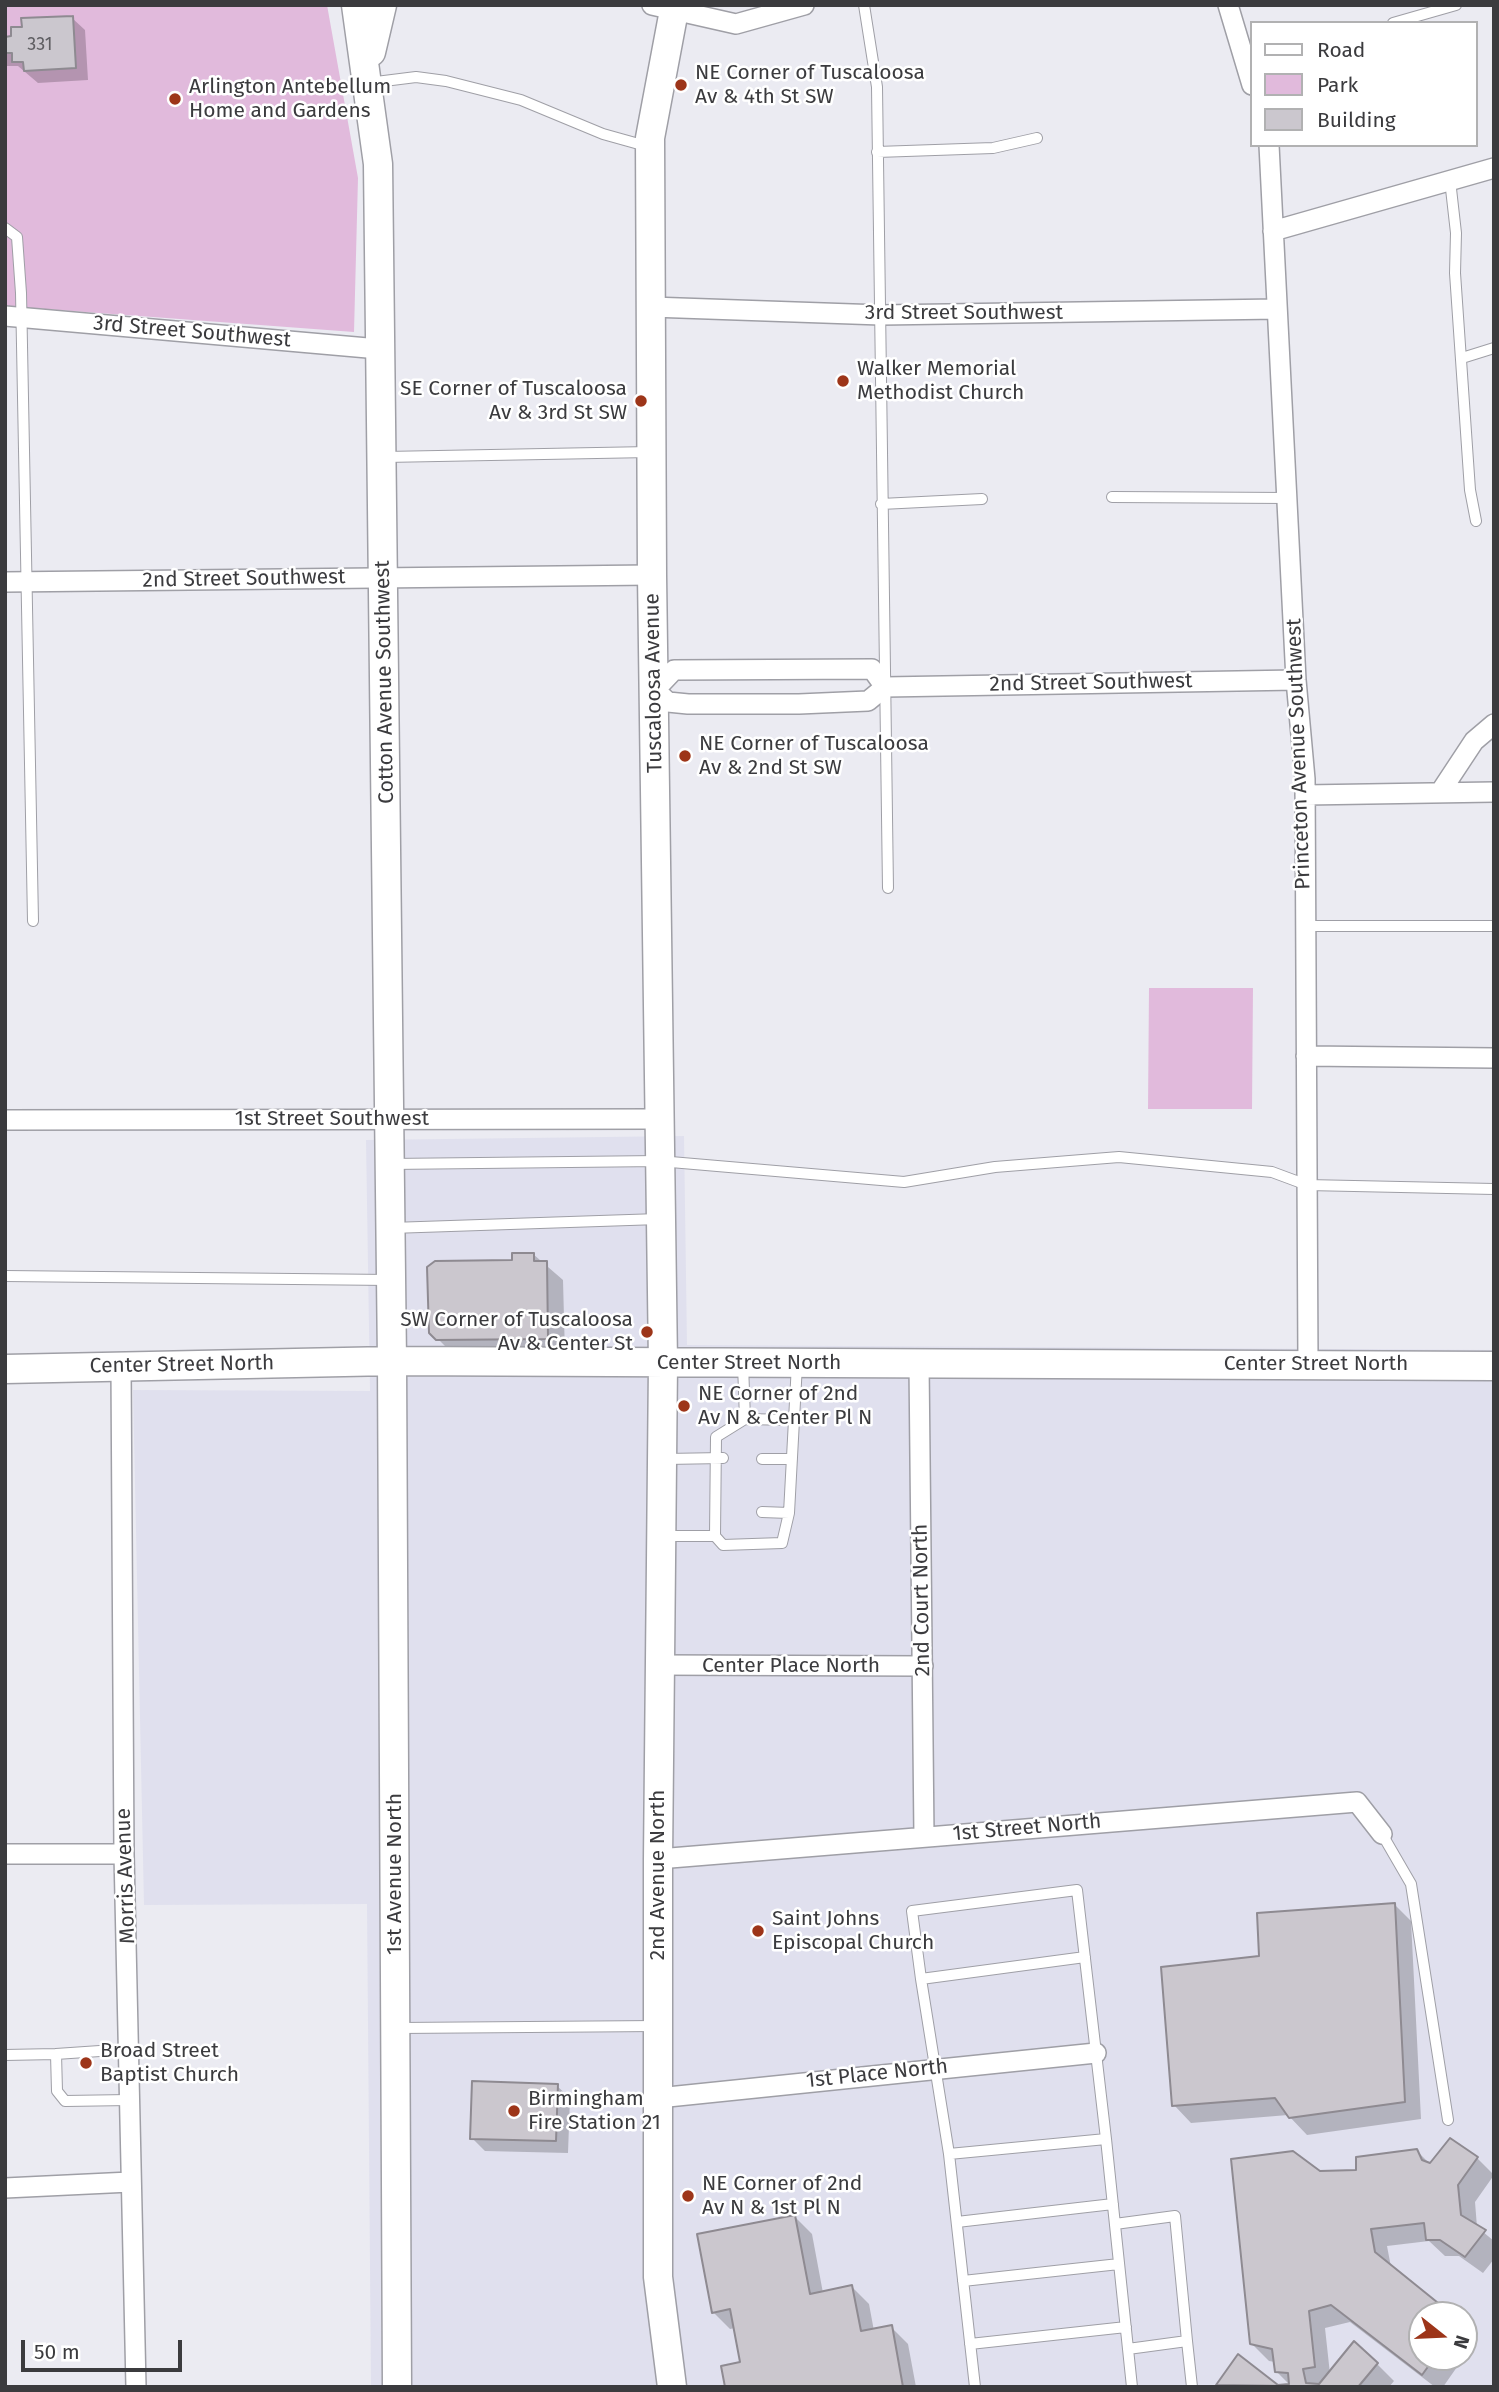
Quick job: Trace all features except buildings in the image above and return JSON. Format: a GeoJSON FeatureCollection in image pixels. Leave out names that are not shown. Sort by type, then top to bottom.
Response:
{"type":"FeatureCollection","features":[{"type":"Feature","properties":{"kind":"street","name":"Cotton Avenue Southwest"},"geometry":{"type":"LineString","coordinates":[[356,5],[378,164],[392,1361]]}},
{"type":"Feature","properties":{"kind":"street"},"geometry":{"type":"LineString","coordinates":[[367,83],[377,16],[382,5]]}},
{"type":"Feature","properties":{"kind":"street"},"geometry":{"type":"LineString","coordinates":[[667,7],[736,24],[804,5]]}},
{"type":"Feature","properties":{"kind":"street"},"geometry":{"type":"LineString","coordinates":[[1228,5],[1249,63]]}},
{"type":"Feature","properties":{"kind":"street","name":"Tuscaloosa Avenue"},"geometry":{"type":"LineString","coordinates":[[663,1363],[652,575],[650,147],[667,7]]}},
{"type":"Feature","properties":{"kind":"street","name":"Princeton Avenue Southwest"},"geometry":{"type":"LineString","coordinates":[[1269,147],[1304,795],[1308,1364]]}},
{"type":"Feature","properties":{"kind":"street"},"geometry":{"type":"LineString","coordinates":[[1273,231],[1494,168]]}},
{"type":"Feature","properties":{"kind":"street","name":"3rd Street Southwest"},"geometry":{"type":"LineString","coordinates":[[651,307],[881,314],[1277,309]]}},
{"type":"Feature","properties":{"kind":"street","name":"3rd Street Southwest"},"geometry":{"type":"LineString","coordinates":[[13,316],[379,349]]}},
{"type":"Feature","properties":{"kind":"street","name":"2nd Street Southwest"},"geometry":{"type":"LineString","coordinates":[[5,582],[652,575]]}},
{"type":"Feature","properties":{"kind":"street"},"geometry":{"type":"LineString","coordinates":[[655,690],[674,670],[872,669],[885,687]]}},
{"type":"Feature","properties":{"kind":"street","name":"2nd Street Southwest"},"geometry":{"type":"LineString","coordinates":[[655,690],[668,702],[688,704],[799,704],[868,701],[885,687],[1296,680]]}},
{"type":"Feature","properties":{"kind":"street"},"geometry":{"type":"LineString","coordinates":[[1441,791],[1474,741],[1494,724]]}},
{"type":"Feature","properties":{"kind":"street"},"geometry":{"type":"LineString","coordinates":[[1304,795],[1494,792]]}},
{"type":"Feature","properties":{"kind":"street"},"geometry":{"type":"LineString","coordinates":[[1306,1056],[1494,1058]]}},
{"type":"Feature","properties":{"kind":"street","name":"1st Street Southwest"},"geometry":{"type":"LineString","coordinates":[[5,1119],[659,1119]]}},
{"type":"Feature","properties":{"kind":"street","name":"Center Street North"},"geometry":{"type":"LineString","coordinates":[[5,1369],[392,1361],[1494,1366]]}},
{"type":"Feature","properties":{"kind":"street","name":"1st Avenue North"},"geometry":{"type":"LineString","coordinates":[[392,1361],[397,2387]]}},
{"type":"Feature","properties":{"kind":"street","name":"2nd Avenue North"},"geometry":{"type":"LineString","coordinates":[[663,1363],[657,2026],[658,2277],[672,2387]]}},
{"type":"Feature","properties":{"kind":"street","name":"2nd Court North"},"geometry":{"type":"LineString","coordinates":[[919,1363],[924,1837]]}},
{"type":"Feature","properties":{"kind":"street","name":"Morris Avenue"},"geometry":{"type":"LineString","coordinates":[[121,1366],[124,1854],[136,2387]]}},
{"type":"Feature","properties":{"kind":"street","name":"Center Place North"},"geometry":{"type":"LineString","coordinates":[[659,1665],[923,1666]]}},
{"type":"Feature","properties":{"kind":"street","name":"1st Street North"},"geometry":{"type":"LineString","coordinates":[[658,1859],[1357,1802],[1382,1834]]}},
{"type":"Feature","properties":{"kind":"street"},"geometry":{"type":"LineString","coordinates":[[5,1854],[124,1854]]}},
{"type":"Feature","properties":{"kind":"street","name":"1st Place North"},"geometry":{"type":"LineString","coordinates":[[658,2098],[1096,2053]]}},
{"type":"Feature","properties":{"kind":"street"},"geometry":{"type":"LineString","coordinates":[[5,2188],[130,2182]]}},
{"type":"Feature","properties":{"kind":"lane"},"geometry":{"type":"LineString","coordinates":[[864,5],[877,87],[888,888]]}},
{"type":"Feature","properties":{"kind":"lane"},"geometry":{"type":"LineString","coordinates":[[1400,21],[1456,5]]}},
{"type":"Feature","properties":{"kind":"lane"},"geometry":{"type":"LineString","coordinates":[[367,83],[416,77],[446,81],[521,100],[603,134],[650,147]]}},
{"type":"Feature","properties":{"kind":"lane"},"geometry":{"type":"LineString","coordinates":[[877,152],[993,148],[1037,138]]}},
{"type":"Feature","properties":{"kind":"lane"},"geometry":{"type":"LineString","coordinates":[[1450,180],[1470,490],[1476,521]]}},
{"type":"Feature","properties":{"kind":"lane"},"geometry":{"type":"LineString","coordinates":[[5,228],[17,237],[13,316],[26,582],[33,921]]}},
{"type":"Feature","properties":{"kind":"lane"},"geometry":{"type":"LineString","coordinates":[[1462,358],[1494,348]]}},
{"type":"Feature","properties":{"kind":"lane"},"geometry":{"type":"LineString","coordinates":[[381,457],[651,452]]}},
{"type":"Feature","properties":{"kind":"lane"},"geometry":{"type":"LineString","coordinates":[[1112,497],[1289,498]]}},
{"type":"Feature","properties":{"kind":"lane"},"geometry":{"type":"LineString","coordinates":[[881,504],[982,499]]}},
{"type":"Feature","properties":{"kind":"lane"},"geometry":{"type":"LineString","coordinates":[[1306,926],[1494,926]]}},
{"type":"Feature","properties":{"kind":"lane"},"geometry":{"type":"LineString","coordinates":[[390,1164],[659,1161],[904,1182],[995,1167],[1119,1157],[1272,1172],[1307,1185],[1494,1189]]}},
{"type":"Feature","properties":{"kind":"lane"},"geometry":{"type":"LineString","coordinates":[[391,1228],[660,1219]]}},
{"type":"Feature","properties":{"kind":"lane"},"geometry":{"type":"LineString","coordinates":[[5,1276],[391,1280]]}},
{"type":"Feature","properties":{"kind":"lane"},"geometry":{"type":"LineString","coordinates":[[743,1363],[745,1419]]}},
{"type":"Feature","properties":{"kind":"lane"},"geometry":{"type":"LineString","coordinates":[[661,1536],[715,1536],[723,1545],[782,1543],[789,1513],[798,1363]]}},
{"type":"Feature","properties":{"kind":"lane"},"geometry":{"type":"LineString","coordinates":[[715,1536],[720,1513],[716,1437],[745,1419],[794,1420]]}},
{"type":"Feature","properties":{"kind":"lane"},"geometry":{"type":"LineString","coordinates":[[662,1459],[719,1458]]}},
{"type":"Feature","properties":{"kind":"lane"},"geometry":{"type":"LineString","coordinates":[[762,1458],[792,1458]]}},
{"type":"Feature","properties":{"kind":"lane"},"geometry":{"type":"LineString","coordinates":[[762,1512],[789,1513]]}},
{"type":"Feature","properties":{"kind":"lane"},"geometry":{"type":"LineString","coordinates":[[1382,1834],[1410,1884],[1448,2120]]}},
{"type":"Feature","properties":{"kind":"lane"},"geometry":{"type":"LineString","coordinates":[[975,2387],[949,2154],[912,1912],[1077,1890],[1132,2387]]}},
{"type":"Feature","properties":{"kind":"lane"},"geometry":{"type":"LineString","coordinates":[[921,1979],[1085,1957]]}},
{"type":"Feature","properties":{"kind":"lane"},"geometry":{"type":"LineString","coordinates":[[395,2028],[657,2026]]}},
{"type":"Feature","properties":{"kind":"lane"},"geometry":{"type":"LineString","coordinates":[[5,2055],[129,2049]]}},
{"type":"Feature","properties":{"kind":"lane"},"geometry":{"type":"LineString","coordinates":[[56,2053],[57,2091],[65,2101],[129,2099]]}},
{"type":"Feature","properties":{"kind":"lane"},"geometry":{"type":"LineString","coordinates":[[949,2154],[1106,2138]]}},
{"type":"Feature","properties":{"kind":"lane"},"geometry":{"type":"LineString","coordinates":[[957,2222],[1113,2204]]}},
{"type":"Feature","properties":{"kind":"lane"},"geometry":{"type":"LineString","coordinates":[[1115,2224],[1175,2216],[1192,2387]]}},
{"type":"Feature","properties":{"kind":"lane"},"geometry":{"type":"LineString","coordinates":[[963,2281],[1119,2264]]}},
{"type":"Feature","properties":{"kind":"lane"},"geometry":{"type":"LineString","coordinates":[[970,2344],[1126,2327]]}},
{"type":"Feature","properties":{"kind":"lane"},"geometry":{"type":"LineString","coordinates":[[1128,2349],[1187,2341]]}},
{"type":"Feature","properties":{"kind":"shaded area"},"geometry":{"type":"Polygon","coordinates":[[[684,1136],[687,1345],[1494,1350],[1494,2387],[371,2387],[367,1904],[144,1905],[133,1390],[370,1391],[366,1140],[684,1136]]]}},
{"type":"Feature","properties":{"kind":"green space","name":"Arlington Antebellum Home and Gardens"},"geometry":{"type":"Polygon","coordinates":[[[5,5],[327,5],[358,178],[354,332],[5,306],[5,5]]]}},
{"type":"Feature","properties":{"kind":"green space"},"geometry":{"type":"Polygon","coordinates":[[[1149,988],[1253,988],[1252,1109],[1148,1109],[1149,988]]]}},
{"type":"Feature","properties":{"kind":"place","name":"NE Corner of Tuscaloosa Av & 4th St SW"},"geometry":{"type":"Point","coordinates":[681,85]}},
{"type":"Feature","properties":{"kind":"place","name":"Arlington Antebellum Home and Gardens"},"geometry":{"type":"Point","coordinates":[175,99]}},
{"type":"Feature","properties":{"kind":"place","name":"Walker Memorial Methodist Church"},"geometry":{"type":"Point","coordinates":[843,381]}},
{"type":"Feature","properties":{"kind":"place","name":"SE Corner of Tuscaloosa Av & 3rd St SW"},"geometry":{"type":"Point","coordinates":[641,401]}},
{"type":"Feature","properties":{"kind":"place","name":"NE Corner of Tuscaloosa Av & 2nd St SW"},"geometry":{"type":"Point","coordinates":[685,756]}},
{"type":"Feature","properties":{"kind":"place","name":"SW Corner of Tuscaloosa Av & Center St"},"geometry":{"type":"Point","coordinates":[647,1332]}},
{"type":"Feature","properties":{"kind":"place","name":"NE Corner of 2nd Av N & Center Pl N"},"geometry":{"type":"Point","coordinates":[684,1406]}},
{"type":"Feature","properties":{"kind":"place","name":"Saint Johns Episcopal Church"},"geometry":{"type":"Point","coordinates":[758,1931]}},
{"type":"Feature","properties":{"kind":"place","name":"Broad Street Baptist Church"},"geometry":{"type":"Point","coordinates":[86,2063]}},
{"type":"Feature","properties":{"kind":"place","name":"Birmingham Fire Station 21"},"geometry":{"type":"Point","coordinates":[514,2111]}},
{"type":"Feature","properties":{"kind":"place","name":"NE Corner of 2nd Av N & 1st Pl N"},"geometry":{"type":"Point","coordinates":[688,2196]}}]}
